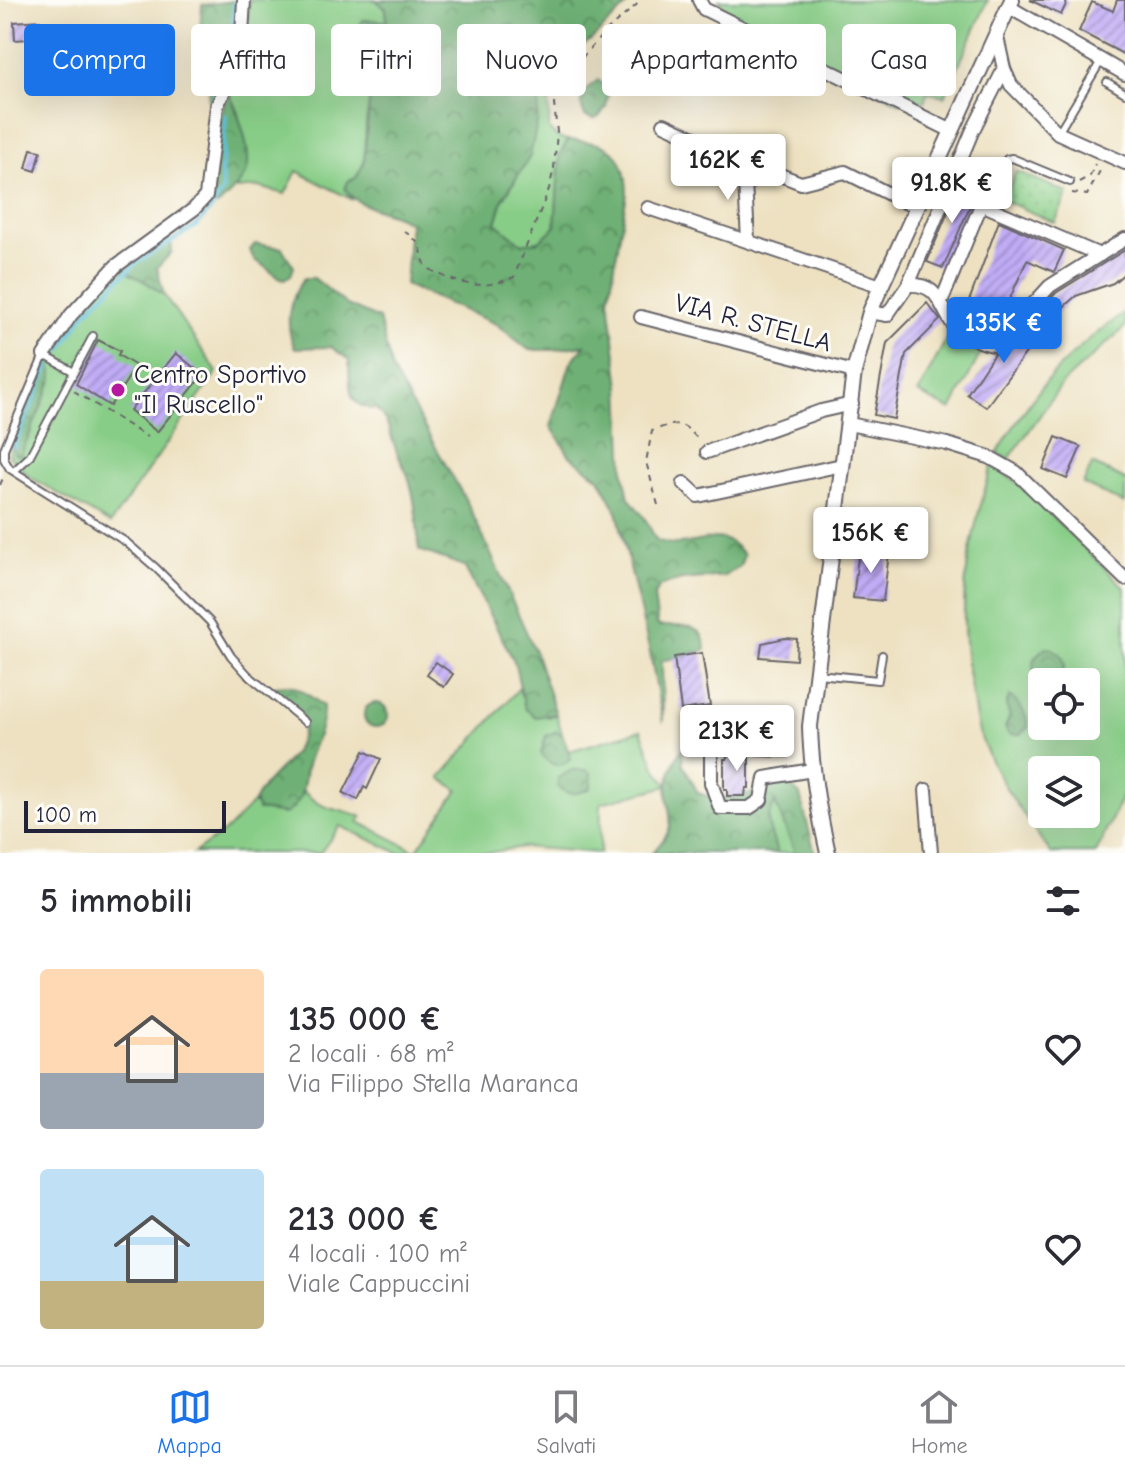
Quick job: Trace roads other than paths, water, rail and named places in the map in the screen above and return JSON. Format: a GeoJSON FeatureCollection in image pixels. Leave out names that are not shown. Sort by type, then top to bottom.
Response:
{"type":"FeatureCollection","features":[{"type":"Feature","properties":{"kind":"street"},"geometry":{"type":"LineString","coordinates":[[44,355],[71,315],[116,266],[194,209],[206,196],[217,106],[235,67],[242,35],[244,0]]}},
{"type":"Feature","properties":{"kind":"street"},"geometry":{"type":"LineString","coordinates":[[699,0],[704,9],[952,131]]}},
{"type":"Feature","properties":{"kind":"street"},"geometry":{"type":"LineString","coordinates":[[828,853],[812,770],[810,726],[854,372],[870,312],[1011,4],[1125,74]]}},
{"type":"Feature","properties":{"kind":"street"},"geometry":{"type":"LineString","coordinates":[[997,37],[1011,85],[1058,133],[1102,158],[1125,162]]}},
{"type":"Feature","properties":{"kind":"street"},"geometry":{"type":"LineString","coordinates":[[870,312],[887,315],[908,285],[957,168],[1004,69]]}},
{"type":"Feature","properties":{"kind":"street"},"geometry":{"type":"LineString","coordinates":[[664,124],[801,183],[845,172],[917,208]]}},
{"type":"Feature","properties":{"kind":"street"},"geometry":{"type":"LineString","coordinates":[[744,161],[748,241]]}},
{"type":"Feature","properties":{"kind":"street"},"geometry":{"type":"LineString","coordinates":[[942,300],[990,183],[957,168]]}},
{"type":"Feature","properties":{"kind":"street"},"geometry":{"type":"LineString","coordinates":[[981,204],[1100,255]]}},
{"type":"Feature","properties":{"kind":"street"},"geometry":{"type":"LineString","coordinates":[[648,208],[881,286]]}},
{"type":"Feature","properties":{"kind":"street"},"geometry":{"type":"LineString","coordinates":[[908,285],[917,284],[935,293],[942,300],[953,325],[989,345],[996,345],[1050,286],[1125,239]]}},
{"type":"Feature","properties":{"kind":"street","name":"VIA R. STELLA"},"geometry":{"type":"LineString","coordinates":[[641,317],[854,372]]}},
{"type":"Feature","properties":{"kind":"street"},"geometry":{"type":"LineString","coordinates":[[707,452],[821,411],[852,404]]}},
{"type":"Feature","properties":{"kind":"street"},"geometry":{"type":"LineString","coordinates":[[849,424],[947,444],[989,457],[1016,472],[1125,579]]}},
{"type":"Feature","properties":{"kind":"street"},"geometry":{"type":"LineString","coordinates":[[684,483],[698,496],[842,465]]}},
{"type":"Feature","properties":{"kind":"street"},"geometry":{"type":"LineString","coordinates":[[711,750],[711,783],[720,808],[749,808],[761,800],[765,778],[812,770]]}},
{"type":"Feature","properties":{"kind":"street"},"geometry":{"type":"LineString","coordinates":[[926,790],[931,853]]}},
{"type":"Feature","properties":{"kind":"lane"},"geometry":{"type":"LineString","coordinates":[[1058,133],[1101,60]]}},
{"type":"Feature","properties":{"kind":"lane"},"geometry":{"type":"LineString","coordinates":[[1107,82],[1125,93]]}},
{"type":"Feature","properties":{"kind":"lane"},"geometry":{"type":"LineString","coordinates":[[990,183],[1007,159],[1012,158],[1072,182]]}},
{"type":"Feature","properties":{"kind":"lane"},"geometry":{"type":"LineString","coordinates":[[14,471],[29,457],[93,336]]}},
{"type":"Feature","properties":{"kind":"lane"},"geometry":{"type":"LineString","coordinates":[[74,372],[44,355],[4,449],[4,459],[14,471],[126,542],[156,568],[210,622],[231,656],[248,675],[305,722]]}},
{"type":"Feature","properties":{"kind":"lane"},"geometry":{"type":"LineString","coordinates":[[816,674],[878,680],[882,655]]}},
{"type":"Feature","properties":{"kind":"waterway"},"geometry":{"type":"LineString","coordinates":[[214,97],[232,44],[234,4]]}},
{"type":"Feature","properties":{"kind":"waterway"},"geometry":{"type":"LineString","coordinates":[[61,350],[86,312],[136,263],[196,226],[212,208],[223,190],[221,172],[226,115]]}},
{"type":"Feature","properties":{"kind":"waterway"},"geometry":{"type":"LineString","coordinates":[[14,447],[49,366]]}},
{"type":"Feature","properties":{"kind":"place","name":"Centro Sportivo \"Il Ruscello\""},"geometry":{"type":"Point","coordinates":[118,390]}}]}
